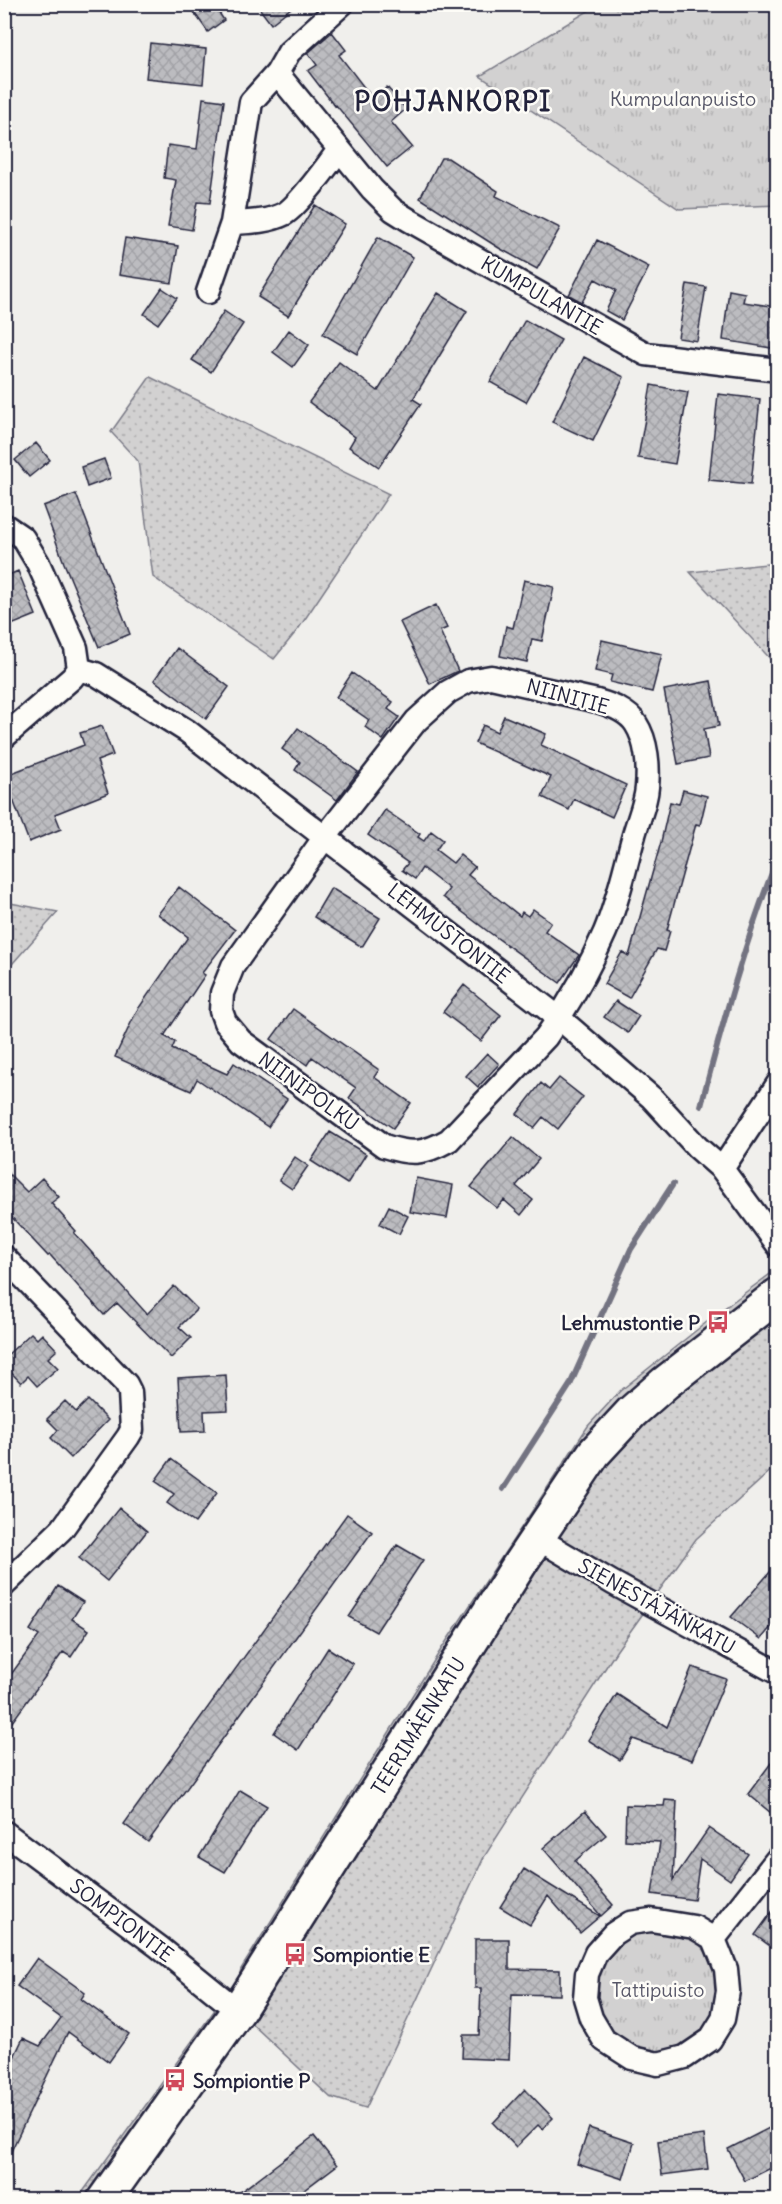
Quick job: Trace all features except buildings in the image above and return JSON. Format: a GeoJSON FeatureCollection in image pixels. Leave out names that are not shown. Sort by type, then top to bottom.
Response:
{"type":"FeatureCollection","features":[{"type":"Feature","properties":{"kind":"street"},"geometry":{"type":"LineString","coordinates":[[208,292],[232,223],[251,102],[277,73],[289,52],[342,4]]}},
{"type":"Feature","properties":{"kind":"street","name":"KUMPULANTIE"},"geometry":{"type":"LineString","coordinates":[[277,73],[372,189],[393,210],[409,220],[646,354],[777,370]]}},
{"type":"Feature","properties":{"kind":"street"},"geometry":{"type":"LineString","coordinates":[[232,223],[259,221],[285,214],[324,170],[339,149]]}},
{"type":"Feature","properties":{"kind":"street"},"geometry":{"type":"LineString","coordinates":[[4,525],[23,538],[38,563],[76,648],[79,669],[72,678],[4,737]]}},
{"type":"Feature","properties":{"kind":"street","name":"LEHMUSTONTIE"},"geometry":{"type":"LineString","coordinates":[[79,669],[96,675],[187,731],[559,1018],[652,1098],[697,1147],[722,1169],[777,1245]]}},
{"type":"Feature","properties":{"kind":"street","name":"NIINITIE"},"geometry":{"type":"LineString","coordinates":[[324,837],[416,720],[448,692],[468,681],[491,677],[597,700],[613,705],[627,715],[636,724],[643,742],[648,764],[647,789],[605,931],[593,958],[559,1018]]}},
{"type":"Feature","properties":{"kind":"street","name":"NIINIPOLKU"},"geometry":{"type":"LineString","coordinates":[[324,837],[232,966],[222,993],[221,1011],[225,1022],[241,1041],[384,1146],[403,1152],[417,1153],[434,1149],[449,1140],[546,1037],[559,1018]]}},
{"type":"Feature","properties":{"kind":"street"},"geometry":{"type":"LineString","coordinates":[[722,1169],[777,1084]]}},
{"type":"Feature","properties":{"kind":"street"},"geometry":{"type":"LineString","coordinates":[[4,1257],[126,1384],[130,1392],[132,1430],[62,1529],[4,1585]]}},
{"type":"Feature","properties":{"kind":"street","name":"TEERIMÄENKATU"},"geometry":{"type":"LineString","coordinates":[[104,2199],[238,2011],[537,1538],[594,1453],[632,1412],[665,1383],[777,1295]]}},
{"type":"Feature","properties":{"kind":"street","name":"SIENESTÄJÄNKATU"},"geometry":{"type":"LineString","coordinates":[[537,1538],[613,1583],[777,1673]]}},
{"type":"Feature","properties":{"kind":"street","name":"SOMPIONTIE"},"geometry":{"type":"LineString","coordinates":[[4,1832],[159,1947],[238,2011]]}},
{"type":"Feature","properties":{"kind":"street"},"geometry":{"type":"LineString","coordinates":[[714,1939],[777,1858]]}},
{"type":"Feature","properties":{"kind":"street"},"geometry":{"type":"LineString","coordinates":[[651,1920],[694,1927],[714,1939],[726,1969],[728,1991],[723,2019],[710,2040],[686,2057],[658,2064],[632,2058],[604,2040],[591,2019],[585,1998],[587,1974],[596,1953],[613,1934],[630,1923],[651,1920]]}},
{"type":"Feature","properties":{"kind":"green space","name":"Kumpulanpuisto"},"geometry":{"type":"Polygon","coordinates":[[[598,5],[764,5],[777,14],[777,205],[679,209],[480,76],[598,5]]]}},
{"type":"Feature","properties":{"kind":"green space"},"geometry":{"type":"Polygon","coordinates":[[[150,377],[389,494],[299,628],[274,659],[153,577],[138,461],[111,432],[150,377]]]}},
{"type":"Feature","properties":{"kind":"green space"},"geometry":{"type":"Polygon","coordinates":[[[778,563],[777,666],[690,572],[778,563]]]}},
{"type":"Feature","properties":{"kind":"green space"},"geometry":{"type":"Polygon","coordinates":[[[4,902],[58,912],[5,972],[4,902]]]}},
{"type":"Feature","properties":{"kind":"green space"},"geometry":{"type":"Polygon","coordinates":[[[777,1269],[776,1281],[666,1368],[238,1981],[241,1969],[442,1648],[588,1426],[620,1391],[777,1269]]]}},
{"type":"Feature","properties":{"kind":"green space"},"geometry":{"type":"Polygon","coordinates":[[[777,1312],[777,1465],[696,1539],[617,1650],[484,1857],[366,2108],[330,2097],[251,2023],[577,1497],[632,1429],[777,1312]]]}},
{"type":"Feature","properties":{"kind":"green space","name":"Tattipuisto"},"geometry":{"type":"Polygon","coordinates":[[[657,1928],[681,1933],[692,1938],[701,1946],[709,1955],[714,1966],[719,1990],[714,2014],[709,2025],[701,2034],[692,2042],[681,2047],[657,2052],[633,2047],[622,2042],[613,2034],[605,2025],[600,2014],[595,1990],[600,1966],[605,1955],[613,1946],[622,1938],[633,1933],[657,1928]]]}},
{"type":"Feature","properties":{"kind":"green space"},"geometry":{"type":"Polygon","coordinates":[[[219,2004],[221,2014],[91,2199],[77,2200],[219,2004]]]}},
{"type":"Feature","properties":{"kind":"waterway"},"geometry":{"type":"LineString","coordinates":[[701,1106],[745,949],[778,857]]}},
{"type":"Feature","properties":{"kind":"waterway"},"geometry":{"type":"LineString","coordinates":[[503,1489],[570,1385],[631,1249],[673,1184]]}},
{"type":"Feature","properties":{"kind":"place","name":"Lehmustontie P"},"geometry":{"type":"Point","coordinates":[718,1322]}},
{"type":"Feature","properties":{"kind":"place","name":"Sompiontie E"},"geometry":{"type":"Point","coordinates":[295,1954]}},
{"type":"Feature","properties":{"kind":"place","name":"Sompiontie P"},"geometry":{"type":"Point","coordinates":[175,2080]}},
{"type":"Feature","properties":{"kind":"district","name":"POHJANKORPI"},"geometry":{"type":"Point","coordinates":[453,101]}}]}
